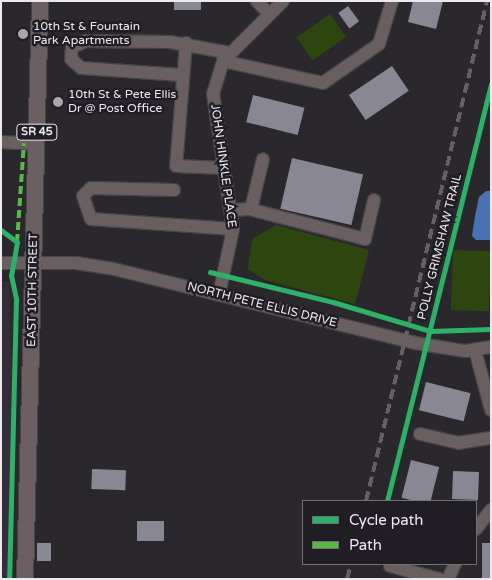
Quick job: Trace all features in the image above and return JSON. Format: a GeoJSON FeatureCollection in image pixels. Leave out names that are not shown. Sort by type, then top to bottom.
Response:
{"type":"FeatureCollection","features":[{"type":"Feature","properties":{"kind":"main road","name":"EAST 10TH STREET"},"geometry":{"type":"LineString","coordinates":[[24,577],[40,1]]}},
{"type":"Feature","properties":{"kind":"street"},"geometry":{"type":"LineString","coordinates":[[257,1],[269,14]]}},
{"type":"Feature","properties":{"kind":"street","name":"JOHN HINKLE PLACE"},"geometry":{"type":"LineString","coordinates":[[219,295],[233,229],[232,210],[214,94],[227,57],[283,1]]}},
{"type":"Feature","properties":{"kind":"street"},"geometry":{"type":"LineString","coordinates":[[181,74],[81,68],[71,59],[72,47],[86,41],[186,43],[227,57],[323,83],[379,44],[392,1]]}},
{"type":"Feature","properties":{"kind":"street"},"geometry":{"type":"LineString","coordinates":[[186,43],[181,74],[176,166],[224,168]]}},
{"type":"Feature","properties":{"kind":"street"},"geometry":{"type":"LineString","coordinates":[[1,142],[37,144]]}},
{"type":"Feature","properties":{"kind":"street"},"geometry":{"type":"LineString","coordinates":[[251,209],[263,159]]}},
{"type":"Feature","properties":{"kind":"street"},"geometry":{"type":"LineString","coordinates":[[174,190],[91,188],[83,196],[91,219],[233,229]]}},
{"type":"Feature","properties":{"kind":"street"},"geometry":{"type":"LineString","coordinates":[[232,210],[251,209],[365,239],[374,200]]}},
{"type":"Feature","properties":{"kind":"street","name":"NORTH PETE ELLIS DRIVE"},"geometry":{"type":"LineString","coordinates":[[1,263],[76,263],[114,269],[415,343],[475,350],[491,347]]}},
{"type":"Feature","properties":{"kind":"street"},"geometry":{"type":"LineString","coordinates":[[475,350],[491,410]]}},
{"type":"Feature","properties":{"kind":"street"},"geometry":{"type":"LineString","coordinates":[[420,434],[458,443],[491,438]]}},
{"type":"Feature","properties":{"kind":"street"},"geometry":{"type":"LineString","coordinates":[[477,528],[491,510]]}},
{"type":"Feature","properties":{"kind":"street"},"geometry":{"type":"LineString","coordinates":[[448,579],[454,565]]}},
{"type":"Feature","properties":{"kind":"street"},"geometry":{"type":"LineString","coordinates":[[390,566],[439,579]]}},
{"type":"Feature","properties":{"kind":"shaded area"},"geometry":{"type":"Polygon","coordinates":[[[1,282],[9,282],[15,480],[9,579],[1,579],[1,282]]]}},
{"type":"Feature","properties":{"kind":"green space"},"geometry":{"type":"Polygon","coordinates":[[[330,14],[346,37],[312,60],[296,38],[330,14]]]}},
{"type":"Feature","properties":{"kind":"green space"},"geometry":{"type":"Polygon","coordinates":[[[276,225],[369,250],[355,304],[265,280],[248,269],[252,239],[276,225]]]}},
{"type":"Feature","properties":{"kind":"green space"},"geometry":{"type":"Polygon","coordinates":[[[453,250],[491,251],[489,311],[451,310],[453,250]]]}},
{"type":"Feature","properties":{"kind":"water"},"geometry":{"type":"Polygon","coordinates":[[[486,191],[491,191],[491,240],[476,240],[472,236],[475,216],[479,197],[486,191]]]}},
{"type":"Feature","properties":{"kind":"building"},"geometry":{"type":"Polygon","coordinates":[[[174,1],[201,1],[201,10],[174,10],[174,1]]]}},
{"type":"Feature","properties":{"kind":"building"},"geometry":{"type":"Polygon","coordinates":[[[413,1],[443,1],[436,29],[408,22],[413,1]]]}},
{"type":"Feature","properties":{"kind":"building"},"geometry":{"type":"Polygon","coordinates":[[[348,6],[359,21],[349,28],[338,13],[348,6]]]}},
{"type":"Feature","properties":{"kind":"building"},"geometry":{"type":"Polygon","coordinates":[[[392,66],[409,91],[366,120],[349,95],[392,66]]]}},
{"type":"Feature","properties":{"kind":"building"},"geometry":{"type":"Polygon","coordinates":[[[253,95],[304,108],[298,135],[246,122],[253,95]]]}},
{"type":"Feature","properties":{"kind":"building"},"geometry":{"type":"Polygon","coordinates":[[[292,158],[363,174],[351,225],[280,209],[292,158]]]}},
{"type":"Feature","properties":{"kind":"building"},"geometry":{"type":"Polygon","coordinates":[[[426,382],[471,393],[464,421],[419,410],[426,382]]]}},
{"type":"Feature","properties":{"kind":"building"},"geometry":{"type":"Polygon","coordinates":[[[411,460],[439,467],[431,500],[410,500],[402,498],[411,460]]]}},
{"type":"Feature","properties":{"kind":"building"},"geometry":{"type":"Polygon","coordinates":[[[92,469],[126,470],[125,490],[91,489],[92,469]]]}},
{"type":"Feature","properties":{"kind":"building"},"geometry":{"type":"Polygon","coordinates":[[[453,471],[479,472],[478,500],[452,499],[453,471]]]}},
{"type":"Feature","properties":{"kind":"building"},"geometry":{"type":"Polygon","coordinates":[[[137,521],[164,521],[164,541],[137,541],[137,521]]]}},
{"type":"Feature","properties":{"kind":"building"},"geometry":{"type":"Polygon","coordinates":[[[37,543],[51,543],[51,561],[37,561],[37,543]]]}},
{"type":"Feature","properties":{"kind":"building"},"geometry":{"type":"Polygon","coordinates":[[[482,543],[491,543],[491,579],[482,579],[482,543]]]}},
{"type":"Feature","properties":{"kind":"railway"},"geometry":{"type":"LineString","coordinates":[[366,500],[487,1]]}},
{"type":"Feature","properties":{"kind":"railway"},"geometry":{"type":"LineString","coordinates":[[347,579],[351,565]]}},
{"type":"Feature","properties":{"kind":"marked path"},"geometry":{"type":"LineString","coordinates":[[17,242],[24,143]]}},
{"type":"Feature","properties":{"kind":"cycle path","name":"POLLY GRIMSHAW TRAIL"},"geometry":{"type":"LineString","coordinates":[[387,500],[491,84]]}},
{"type":"Feature","properties":{"kind":"cycle path"},"geometry":{"type":"LineString","coordinates":[[1,230],[17,242],[11,275],[16,299],[9,579]]}},
{"type":"Feature","properties":{"kind":"cycle path","name":"POLLY GRIMSHAW TRAIL"},"geometry":{"type":"LineString","coordinates":[[210,272],[333,302],[430,331],[491,329]]}},
{"type":"Feature","properties":{"kind":"place","name":"10th St & Fountain Park Apartments"},"geometry":{"type":"Point","coordinates":[23,34]}},
{"type":"Feature","properties":{"kind":"place","name":"10th St & Pete Ellis Dr @ Post Office"},"geometry":{"type":"Point","coordinates":[58,102]}}]}
